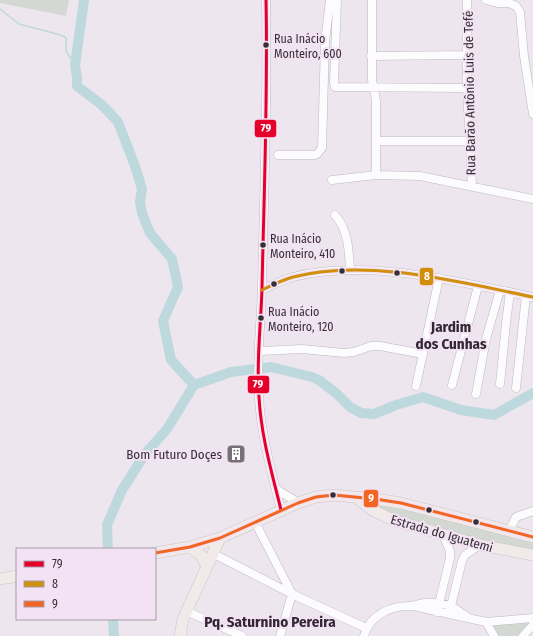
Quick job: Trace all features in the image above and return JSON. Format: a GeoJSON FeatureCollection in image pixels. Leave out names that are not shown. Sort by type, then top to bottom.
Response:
{"type":"FeatureCollection","features":[{"type":"Feature","properties":{"kind":"main road","name":"Estrada do Iguatemi"},"geometry":{"type":"LineString","coordinates":[[156,554],[190,547],[220,538],[298,503],[326,495],[342,495],[402,503],[533,537]]}},
{"type":"Feature","properties":{"kind":"main road","name":"Estrada do Iguatemi"},"geometry":{"type":"LineString","coordinates":[[357,498],[372,510],[393,520],[480,545],[533,555]]}},
{"type":"Feature","properties":{"kind":"main road"},"geometry":{"type":"LineString","coordinates":[[372,510],[371,504],[375,499]]}},
{"type":"Feature","properties":{"kind":"main road"},"geometry":{"type":"LineString","coordinates":[[180,636],[186,611],[206,565],[220,538]]}},
{"type":"Feature","properties":{"kind":"main road"},"geometry":{"type":"LineString","coordinates":[[190,547],[201,555],[206,565]]}},
{"type":"Feature","properties":{"kind":"main road"},"geometry":{"type":"LineString","coordinates":[[0,579],[16,576]]}},
{"type":"Feature","properties":{"kind":"street"},"geometry":{"type":"LineString","coordinates":[[266,0],[268,60],[262,290],[258,373],[261,420],[281,510]]}},
{"type":"Feature","properties":{"kind":"street"},"geometry":{"type":"LineString","coordinates":[[278,155],[315,155],[322,148],[325,42],[330,0]]}},
{"type":"Feature","properties":{"kind":"street"},"geometry":{"type":"LineString","coordinates":[[337,0],[334,86],[337,88],[467,88]]}},
{"type":"Feature","properties":{"kind":"street"},"geometry":{"type":"LineString","coordinates":[[372,0],[371,56],[372,80],[376,100],[376,175]]}},
{"type":"Feature","properties":{"kind":"street","name":"Rua Barão Antônio Luis de Tefé"},"geometry":{"type":"LineString","coordinates":[[467,0],[467,88],[472,186]]}},
{"type":"Feature","properties":{"kind":"street"},"geometry":{"type":"LineString","coordinates":[[486,0],[497,3],[509,1],[519,9],[521,15],[524,56],[533,114]]}},
{"type":"Feature","properties":{"kind":"street"},"geometry":{"type":"LineString","coordinates":[[371,56],[467,55]]}},
{"type":"Feature","properties":{"kind":"street"},"geometry":{"type":"LineString","coordinates":[[376,141],[470,141]]}},
{"type":"Feature","properties":{"kind":"street"},"geometry":{"type":"LineString","coordinates":[[332,180],[376,175],[420,176],[533,199]]}},
{"type":"Feature","properties":{"kind":"street"},"geometry":{"type":"LineString","coordinates":[[335,215],[340,220],[344,231],[350,269]]}},
{"type":"Feature","properties":{"kind":"street"},"geometry":{"type":"LineString","coordinates":[[262,290],[294,277],[350,269],[439,278],[529,296],[516,388]]}},
{"type":"Feature","properties":{"kind":"street"},"geometry":{"type":"LineString","coordinates":[[416,386],[439,278]]}},
{"type":"Feature","properties":{"kind":"street"},"geometry":{"type":"LineString","coordinates":[[452,385],[478,286]]}},
{"type":"Feature","properties":{"kind":"street"},"geometry":{"type":"LineString","coordinates":[[476,394],[486,339],[500,290]]}},
{"type":"Feature","properties":{"kind":"street"},"geometry":{"type":"LineString","coordinates":[[500,384],[510,292]]}},
{"type":"Feature","properties":{"kind":"street"},"geometry":{"type":"LineString","coordinates":[[260,351],[302,349],[344,353],[354,352],[371,346],[380,346],[423,354]]}},
{"type":"Feature","properties":{"kind":"street"},"geometry":{"type":"LineString","coordinates":[[276,488],[298,503]]}},
{"type":"Feature","properties":{"kind":"street"},"geometry":{"type":"LineString","coordinates":[[509,531],[516,517],[533,511]]}},
{"type":"Feature","properties":{"kind":"street"},"geometry":{"type":"LineString","coordinates":[[255,522],[292,594],[280,636]]}},
{"type":"Feature","properties":{"kind":"street"},"geometry":{"type":"LineString","coordinates":[[437,612],[450,558],[450,551],[443,535]]}},
{"type":"Feature","properties":{"kind":"street"},"geometry":{"type":"LineString","coordinates":[[450,610],[462,561],[465,555],[480,545]]}},
{"type":"Feature","properties":{"kind":"street"},"geometry":{"type":"LineString","coordinates":[[212,553],[365,632],[377,616],[388,609],[421,604],[439,603],[470,619],[486,622],[533,618]]}},
{"type":"Feature","properties":{"kind":"street"},"geometry":{"type":"LineString","coordinates":[[450,558],[455,556],[459,557],[462,561]]}},
{"type":"Feature","properties":{"kind":"street"},"geometry":{"type":"LineString","coordinates":[[413,606],[437,612],[450,610]]}},
{"type":"Feature","properties":{"kind":"street"},"geometry":{"type":"LineString","coordinates":[[186,611],[242,636]]}},
{"type":"Feature","properties":{"kind":"street"},"geometry":{"type":"LineString","coordinates":[[486,622],[494,636]]}},
{"type":"Feature","properties":{"kind":"street"},"geometry":{"type":"LineString","coordinates":[[523,636],[533,625]]}},
{"type":"Feature","properties":{"kind":"shaded area"},"geometry":{"type":"Polygon","coordinates":[[[0,0],[69,0],[66,16],[0,3],[0,0]]]}},
{"type":"Feature","properties":{"kind":"shaded area"},"geometry":{"type":"Polygon","coordinates":[[[372,502],[533,537],[533,555],[372,510],[372,502]]]}},
{"type":"Feature","properties":{"kind":"shaded area"},"geometry":{"type":"Polygon","coordinates":[[[533,619],[522,636],[495,636],[487,622],[533,619]]]}},
{"type":"Feature","properties":{"kind":"waterway"},"geometry":{"type":"LineString","coordinates":[[84,0],[75,65],[77,86],[102,105],[118,122],[142,189],[140,202],[142,213],[150,233],[172,259],[178,287],[163,321],[171,360],[194,385]]}},
{"type":"Feature","properties":{"kind":"waterway"},"geometry":{"type":"LineString","coordinates":[[0,9],[19,24],[61,35],[66,38],[66,51],[75,65]]}},
{"type":"Feature","properties":{"kind":"waterway"},"geometry":{"type":"LineString","coordinates":[[194,385],[231,372],[271,367],[319,380],[337,394],[350,407],[361,413],[374,414],[396,405],[423,397],[461,410],[494,415],[533,393]]}},
{"type":"Feature","properties":{"kind":"waterway"},"geometry":{"type":"LineString","coordinates":[[108,548],[107,525],[122,490],[145,454],[167,429],[194,385]]}},
{"type":"Feature","properties":{"kind":"waterway"},"geometry":{"type":"LineString","coordinates":[[113,620],[114,636]]}},
{"type":"Feature","properties":{"kind":"transit line","name":"79"},"geometry":{"type":"LineString","coordinates":[[266,0],[266,144],[258,383],[264,440],[281,510]]}},
{"type":"Feature","properties":{"kind":"transit line","name":"8"},"geometry":{"type":"LineString","coordinates":[[262,290],[293,277],[322,272],[352,270],[413,274],[533,297]]}},
{"type":"Feature","properties":{"kind":"transit line","name":"9"},"geometry":{"type":"LineString","coordinates":[[156,553],[190,547],[220,538],[298,503],[316,497],[334,495],[401,503],[533,537]]}},
{"type":"Feature","properties":{"kind":"place","name":"Rua Inácio Monteiro, 600"},"geometry":{"type":"Point","coordinates":[266,45]}},
{"type":"Feature","properties":{"kind":"place","name":"Rua Inácio Monteiro, 410"},"geometry":{"type":"Point","coordinates":[263,245]}},
{"type":"Feature","properties":{"kind":"place","name":"Rua Inácio Monteiro, 120"},"geometry":{"type":"Point","coordinates":[261,318]}},
{"type":"Feature","properties":{"kind":"place","name":"Bom Futuro Doçes"},"geometry":{"type":"Point","coordinates":[236,454]}},
{"type":"Feature","properties":{"kind":"district","name":"Jardim dos Cunhas"},"geometry":{"type":"Point","coordinates":[451,336]}},
{"type":"Feature","properties":{"kind":"district","name":"Pq. Saturnino Pereira"},"geometry":{"type":"Point","coordinates":[270,622]}}]}
